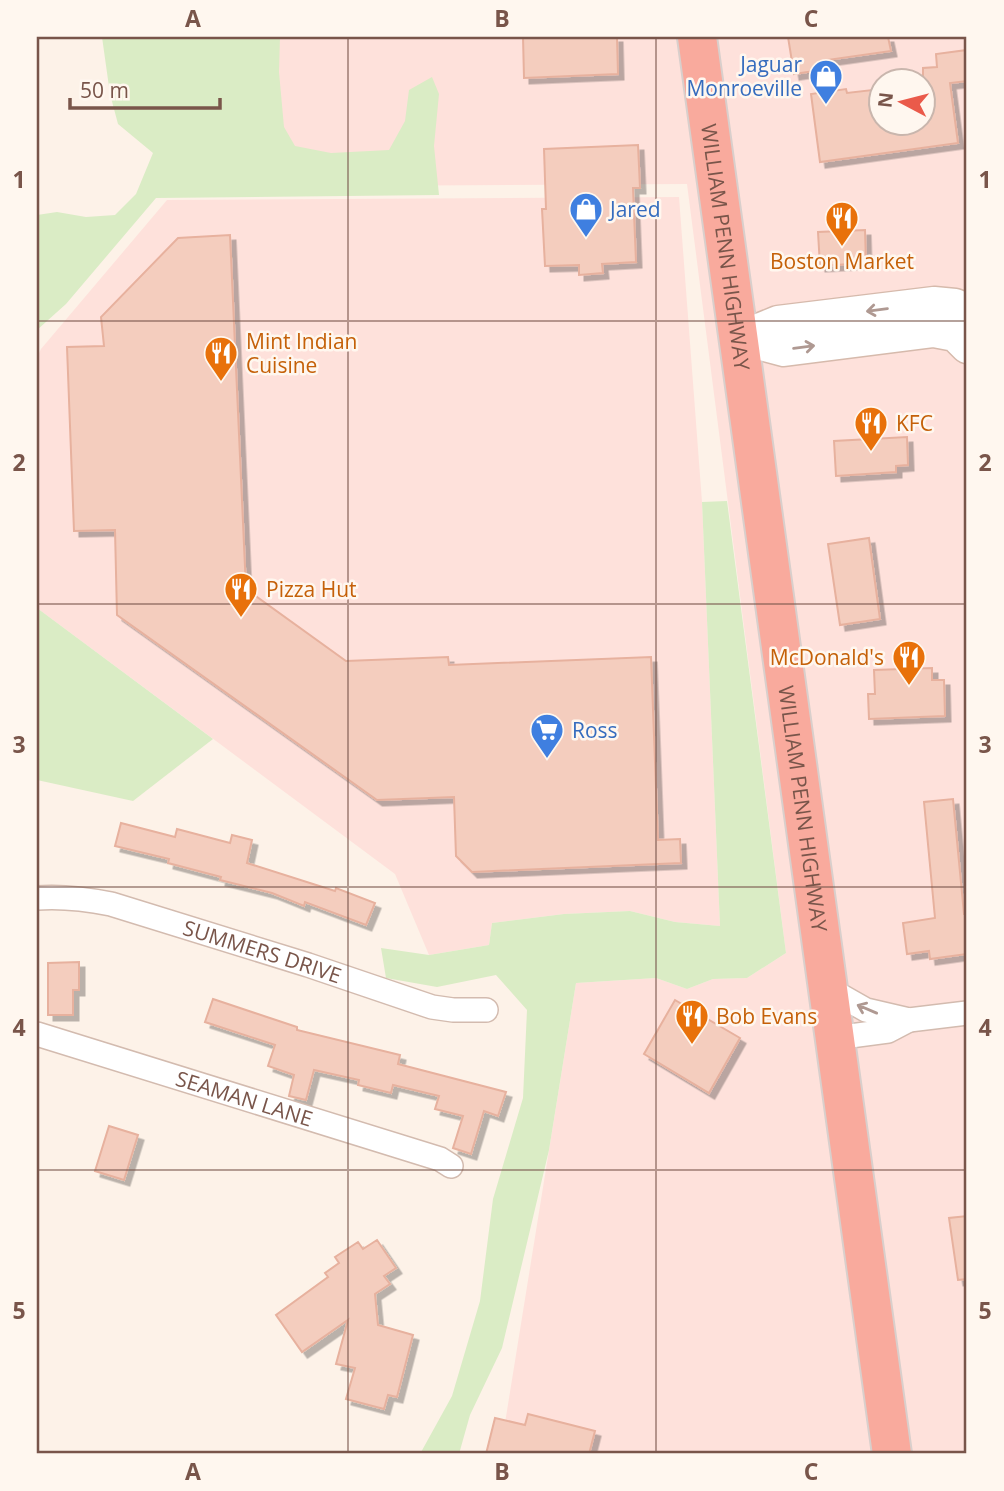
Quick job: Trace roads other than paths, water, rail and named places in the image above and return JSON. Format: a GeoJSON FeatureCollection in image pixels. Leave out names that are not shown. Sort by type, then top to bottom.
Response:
{"type":"FeatureCollection","features":[{"type":"Feature","properties":{"kind":"highway","name":"WILLIAM PENN HIGHWAY"},"geometry":{"type":"LineString","coordinates":[[697,37],[892,1454]]}},
{"type":"Feature","properties":{"kind":"main road"},"geometry":{"type":"LineString","coordinates":[[739,338],[778,322],[934,303],[955,305],[967,310]]}},
{"type":"Feature","properties":{"kind":"main road"},"geometry":{"type":"LineString","coordinates":[[739,338],[784,349],[934,331],[955,335],[967,347]]}},
{"type":"Feature","properties":{"kind":"street","name":"SUMMERS DRIVE"},"geometry":{"type":"LineString","coordinates":[[37,898],[58,896],[111,904],[308,965],[432,1007],[486,1010]]}},
{"type":"Feature","properties":{"kind":"street"},"geometry":{"type":"LineString","coordinates":[[828,989],[866,1010],[909,1020],[967,1013]]}},
{"type":"Feature","properties":{"kind":"street"},"geometry":{"type":"LineString","coordinates":[[835,1038],[888,1031],[909,1020]]}},
{"type":"Feature","properties":{"kind":"street","name":"SEAMAN LANE"},"geometry":{"type":"LineString","coordinates":[[37,1034],[440,1159],[452,1166]]}},
{"type":"Feature","properties":{"kind":"place","name":"Jaguar Monroeville"},"geometry":{"type":"Point","coordinates":[826,106]}},
{"type":"Feature","properties":{"kind":"place","name":"Jared"},"geometry":{"type":"Point","coordinates":[586,239]}},
{"type":"Feature","properties":{"kind":"place","name":"Boston Market"},"geometry":{"type":"Point","coordinates":[842,248]}},
{"type":"Feature","properties":{"kind":"place","name":"Mint Indian Cuisine"},"geometry":{"type":"Point","coordinates":[221,383]}},
{"type":"Feature","properties":{"kind":"place","name":"KFC"},"geometry":{"type":"Point","coordinates":[871,453]}},
{"type":"Feature","properties":{"kind":"place","name":"Pizza Hut"},"geometry":{"type":"Point","coordinates":[241,619]}},
{"type":"Feature","properties":{"kind":"place","name":"McDonald's"},"geometry":{"type":"Point","coordinates":[909,687]}},
{"type":"Feature","properties":{"kind":"place","name":"Ross"},"geometry":{"type":"Point","coordinates":[547,760]}},
{"type":"Feature","properties":{"kind":"place","name":"Bob Evans"},"geometry":{"type":"Point","coordinates":[692,1046]}}]}
